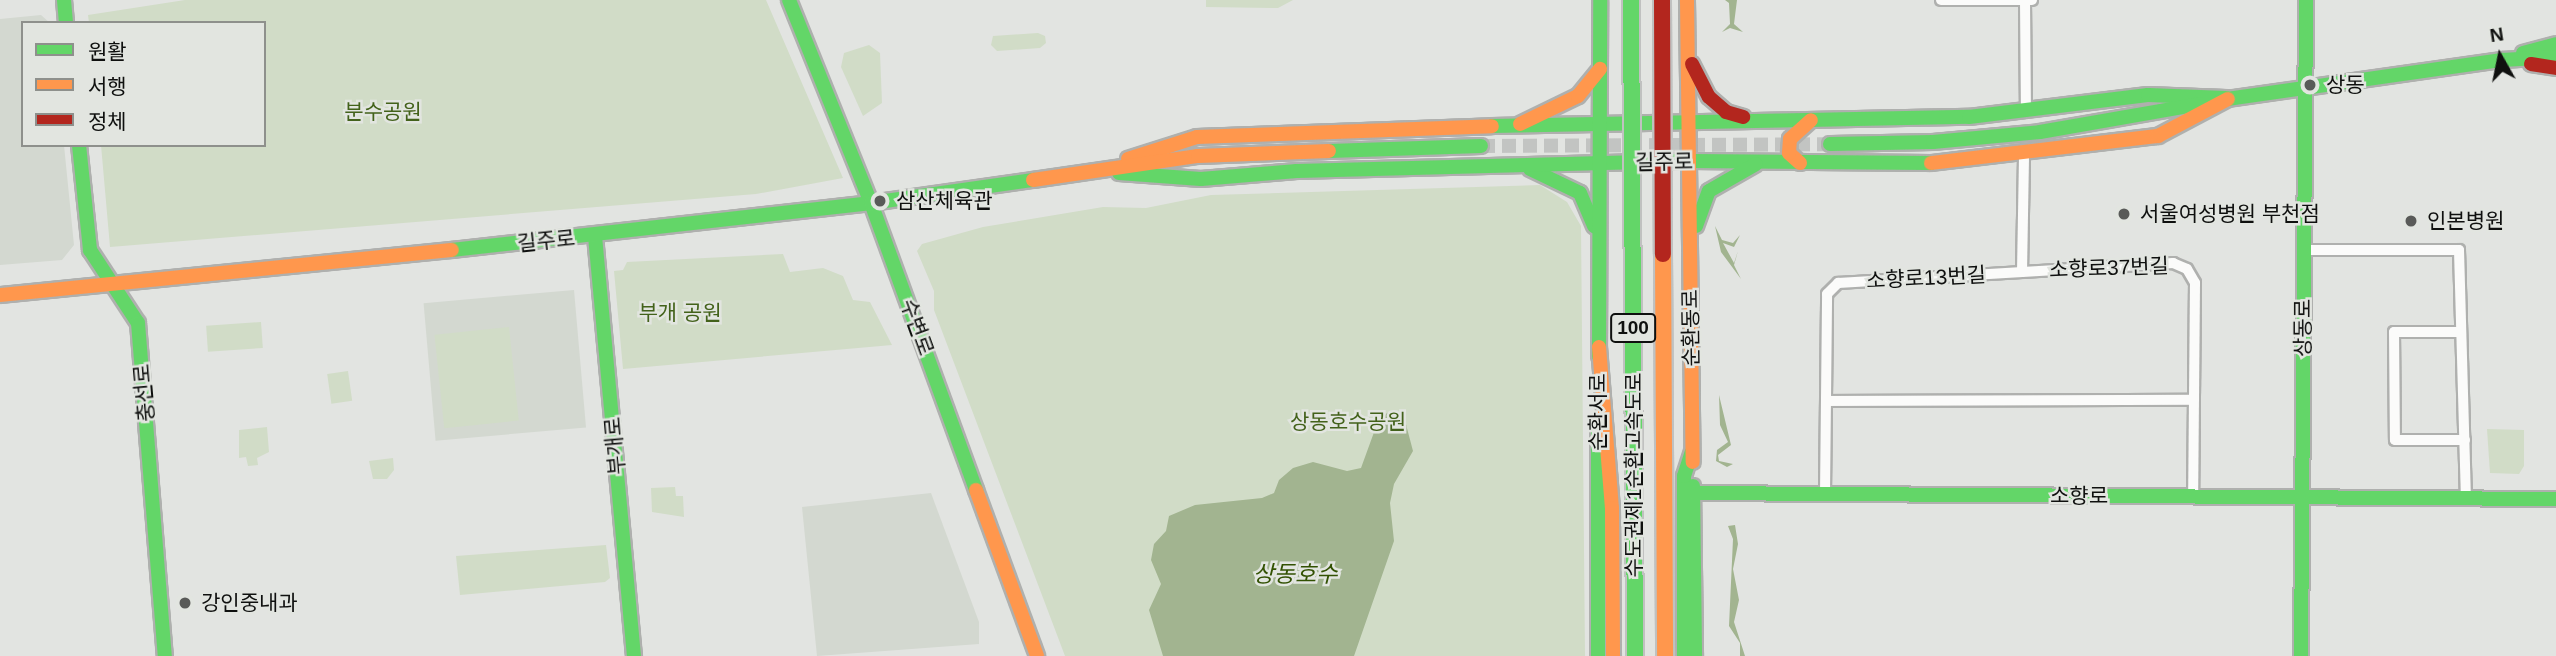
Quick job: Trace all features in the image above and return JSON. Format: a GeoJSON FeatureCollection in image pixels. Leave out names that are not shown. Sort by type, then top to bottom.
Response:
{"type":"FeatureCollection","features":[{"type":"Feature","properties":{"kind":"main road"},"geometry":{"type":"LineString","coordinates":[[64,0],[66,21]]}},
{"type":"Feature","properties":{"kind":"main road","name":"수변로"},"geometry":{"type":"LineString","coordinates":[[789,0],[871,203],[1038,656]]}},
{"type":"Feature","properties":{"kind":"main road","name":"순환서로"},"geometry":{"type":"LineString","coordinates":[[1598,656],[1600,0]]}},
{"type":"Feature","properties":{"kind":"main road","name":"수도권제1순환고속도로"},"geometry":{"type":"LineString","coordinates":[[1631,0],[1635,656]]}},
{"type":"Feature","properties":{"kind":"main road","name":"수도권제1순환고속도로"},"geometry":{"type":"LineString","coordinates":[[1662,0],[1665,656]]}},
{"type":"Feature","properties":{"kind":"main road","name":"순환동로"},"geometry":{"type":"LineString","coordinates":[[1687,0],[1695,656]]}},
{"type":"Feature","properties":{"kind":"main road","name":"상동로"},"geometry":{"type":"LineString","coordinates":[[2301,656],[2306,0]]}},
{"type":"Feature","properties":{"kind":"main road","name":"길주로"},"geometry":{"type":"LineString","coordinates":[[2502,60],[2556,44]]}},
{"type":"Feature","properties":{"kind":"main road"},"geometry":{"type":"LineString","coordinates":[[1688,53],[1709,97],[1726,112],[1759,121]]}},
{"type":"Feature","properties":{"kind":"main road","name":"길주로"},"geometry":{"type":"LineString","coordinates":[[1830,144],[1933,142],[2040,132],[2228,99],[2502,60],[2556,57]]}},
{"type":"Feature","properties":{"kind":"main road","name":"길주로"},"geometry":{"type":"LineString","coordinates":[[2502,60],[2556,68]]}},
{"type":"Feature","properties":{"kind":"main road"},"geometry":{"type":"LineString","coordinates":[[1516,126],[1578,96],[1600,68]]}},
{"type":"Feature","properties":{"kind":"main road","name":"길주로"},"geometry":{"type":"LineString","coordinates":[[1090,171],[1197,137],[1516,126],[1969,117],[2148,95],[2228,99]]}},
{"type":"Feature","properties":{"kind":"main road","name":"길주로"},"geometry":{"type":"LineString","coordinates":[[1090,171],[1201,179],[1515,165],[1690,161],[1959,163],[2024,157],[2158,136],[2228,99]]}},
{"type":"Feature","properties":{"kind":"main road"},"geometry":{"type":"LineString","coordinates":[[1800,163],[1789,153],[1790,139],[1811,120]]}},
{"type":"Feature","properties":{"kind":"main road","name":"길주로"},"geometry":{"type":"LineString","coordinates":[[0,295],[595,236],[871,203],[1198,156],[1481,146]]}},
{"type":"Feature","properties":{"kind":"main road","name":"충선로"},"geometry":{"type":"LineString","coordinates":[[79,147],[90,250],[138,323],[165,656]]}},
{"type":"Feature","properties":{"kind":"main road"},"geometry":{"type":"LineString","coordinates":[[1690,262],[1698,212],[1709,191],[1730,175],[1760,163]]}},
{"type":"Feature","properties":{"kind":"main road"},"geometry":{"type":"LineString","coordinates":[[1515,165],[1556,178],[1580,193],[1598,236]]}},
{"type":"Feature","properties":{"kind":"main road","name":"부개로"},"geometry":{"type":"LineString","coordinates":[[595,236],[634,656]]}},
{"type":"Feature","properties":{"kind":"main road"},"geometry":{"type":"LineString","coordinates":[[1599,347],[1613,564],[1613,656]]}},
{"type":"Feature","properties":{"kind":"main road"},"geometry":{"type":"LineString","coordinates":[[1684,656],[1684,476],[1692,452]]}},
{"type":"Feature","properties":{"kind":"main road","name":"소향로"},"geometry":{"type":"LineString","coordinates":[[1693,494],[2556,499]]}},
{"type":"Feature","properties":{"kind":"street"},"geometry":{"type":"LineString","coordinates":[[1941,0],[2029,1],[2026,111]]}},
{"type":"Feature","properties":{"kind":"street"},"geometry":{"type":"LineString","coordinates":[[2022,272],[2024,157]]}},
{"type":"Feature","properties":{"kind":"street"},"geometry":{"type":"LineString","coordinates":[[2304,250],[2459,250],[2466,499]]}},
{"type":"Feature","properties":{"kind":"street","name":"소향로37번길"},"geometry":{"type":"LineString","coordinates":[[2022,272],[2173,263],[2187,269],[2195,283],[2193,496]]}},
{"type":"Feature","properties":{"kind":"street","name":"소향로13번길"},"geometry":{"type":"LineString","coordinates":[[1825,494],[1827,294],[1838,283],[2022,272]]}},
{"type":"Feature","properties":{"kind":"street"},"geometry":{"type":"LineString","coordinates":[[2460,332],[2394,332],[2395,440],[2465,440]]}},
{"type":"Feature","properties":{"kind":"street"},"geometry":{"type":"LineString","coordinates":[[1826,401],[2194,400]]}},
{"type":"Feature","properties":{"kind":"shaded area"},"geometry":{"type":"Polygon","coordinates":[[[41,15],[48,21],[21,21],[21,147],[64,147],[74,245],[62,260],[0,265],[0,19],[41,15]]]}},
{"type":"Feature","properties":{"kind":"shaded area"},"geometry":{"type":"Polygon","coordinates":[[[574,290],[586,427],[436,441],[424,303],[574,290]]]}},
{"type":"Feature","properties":{"kind":"shaded area"},"geometry":{"type":"Polygon","coordinates":[[[931,493],[979,622],[979,644],[817,656],[802,507],[931,493]]]}},
{"type":"Feature","properties":{"kind":"green space","name":"분수공원"},"geometry":{"type":"Polygon","coordinates":[[[185,0],[766,0],[843,178],[756,194],[110,247],[101,147],[266,147],[266,21],[89,21],[88,15],[185,0]]]}},
{"type":"Feature","properties":{"kind":"green space"},"geometry":{"type":"Polygon","coordinates":[[[1206,0],[1293,0],[1278,8],[1206,7],[1206,0]]]}},
{"type":"Feature","properties":{"kind":"green space"},"geometry":{"type":"Polygon","coordinates":[[[1038,33],[1045,36],[1046,43],[1040,48],[997,51],[991,45],[993,36],[1038,33]]]}},
{"type":"Feature","properties":{"kind":"green space"},"geometry":{"type":"Polygon","coordinates":[[[869,45],[880,53],[882,103],[863,116],[841,67],[844,53],[869,45]]]}},
{"type":"Feature","properties":{"kind":"green space","name":"상동호수공원"},"geometry":{"type":"Polygon","coordinates":[[[1540,185],[1567,202],[1581,226],[1585,656],[1065,656],[934,310],[934,291],[917,251],[922,244],[983,227],[1103,207],[1146,208],[1211,195],[1540,185]]]}},
{"type":"Feature","properties":{"kind":"green space","name":"부개 공원"},"geometry":{"type":"Polygon","coordinates":[[[783,254],[790,272],[823,268],[843,276],[853,300],[870,302],[892,345],[623,369],[614,271],[623,270],[627,262],[783,254]]]}},
{"type":"Feature","properties":{"kind":"green space"},"geometry":{"type":"Polygon","coordinates":[[[261,322],[263,348],[208,352],[206,326],[261,322]]]}},
{"type":"Feature","properties":{"kind":"green space"},"geometry":{"type":"Polygon","coordinates":[[[509,327],[519,420],[444,428],[434,335],[509,327]]]}},
{"type":"Feature","properties":{"kind":"green space"},"geometry":{"type":"Polygon","coordinates":[[[348,371],[352,401],[331,404],[327,374],[348,371]]]}},
{"type":"Feature","properties":{"kind":"green space"},"geometry":{"type":"Polygon","coordinates":[[[267,427],[269,452],[257,458],[258,465],[248,466],[246,457],[239,458],[239,430],[267,427]]]}},
{"type":"Feature","properties":{"kind":"green space"},"geometry":{"type":"Polygon","coordinates":[[[2487,429],[2524,430],[2524,466],[2519,474],[2490,473],[2487,429]]]}},
{"type":"Feature","properties":{"kind":"green space"},"geometry":{"type":"Polygon","coordinates":[[[393,458],[394,470],[387,479],[373,479],[369,461],[393,458]]]}},
{"type":"Feature","properties":{"kind":"green space"},"geometry":{"type":"Polygon","coordinates":[[[675,487],[676,496],[683,496],[684,517],[652,512],[651,488],[675,487]]]}},
{"type":"Feature","properties":{"kind":"green space"},"geometry":{"type":"Polygon","coordinates":[[[606,545],[610,578],[605,582],[460,595],[456,556],[606,545]]]}},
{"type":"Feature","properties":{"kind":"water"},"geometry":{"type":"Polygon","coordinates":[[[1725,0],[1737,0],[1734,24],[1743,32],[1730,28],[1722,32],[1730,24],[1729,3],[1725,0]]]}},
{"type":"Feature","properties":{"kind":"water"},"geometry":{"type":"Polygon","coordinates":[[[1715,226],[1722,240],[1733,243],[1740,235],[1734,247],[1723,243],[1734,263],[1738,251],[1734,265],[1741,279],[1721,252],[1715,226]]]}},
{"type":"Feature","properties":{"kind":"water"},"geometry":{"type":"Polygon","coordinates":[[[1719,395],[1731,445],[1718,455],[1719,461],[1733,464],[1727,467],[1716,461],[1717,450],[1728,442],[1720,425],[1719,395]]]}},
{"type":"Feature","properties":{"kind":"water","name":"상동호수"},"geometry":{"type":"Polygon","coordinates":[[[1387,413],[1403,413],[1413,451],[1394,484],[1390,503],[1394,541],[1354,656],[1163,656],[1149,610],[1161,584],[1151,560],[1154,544],[1166,531],[1169,516],[1195,505],[1262,498],[1274,493],[1279,480],[1293,468],[1313,462],[1347,471],[1361,468],[1377,424],[1387,413]]]}},
{"type":"Feature","properties":{"kind":"water"},"geometry":{"type":"Polygon","coordinates":[[[1735,525],[1738,544],[1733,569],[1739,600],[1734,622],[1745,656],[1740,656],[1740,643],[1729,626],[1733,539],[1728,526],[1735,525]]]}},
{"type":"Feature","properties":{"kind":"tunnel"},"geometry":{"type":"LineString","coordinates":[[1481,146],[1830,144]]}},
{"type":"Feature","properties":{"kind":"traffic: fast"},"geometry":{"type":"LineString","coordinates":[[64,0],[66,21]]}},
{"type":"Feature","properties":{"kind":"traffic: fast"},"geometry":{"type":"LineString","coordinates":[[789,0],[871,203],[976,490]]}},
{"type":"Feature","properties":{"kind":"traffic: fast"},"geometry":{"type":"LineString","coordinates":[[1599,356],[1600,0]]}},
{"type":"Feature","properties":{"kind":"traffic: fast"},"geometry":{"type":"LineString","coordinates":[[1631,0],[1635,656]]}},
{"type":"Feature","properties":{"kind":"traffic: fast"},"geometry":{"type":"LineString","coordinates":[[2301,656],[2306,0]]}},
{"type":"Feature","properties":{"kind":"traffic: fast"},"geometry":{"type":"LineString","coordinates":[[2523,53],[2556,44]]}},
{"type":"Feature","properties":{"kind":"traffic: fast"},"geometry":{"type":"LineString","coordinates":[[2220,100],[2502,60],[2556,57]]}},
{"type":"Feature","properties":{"kind":"traffic: fast"},"geometry":{"type":"LineString","coordinates":[[1492,126],[1969,117],[2148,95],[2226,98]]}},
{"type":"Feature","properties":{"kind":"traffic: fast"},"geometry":{"type":"LineString","coordinates":[[1830,144],[1933,142],[2040,132],[2200,104]]}},
{"type":"Feature","properties":{"kind":"traffic: fast"},"geometry":{"type":"LineString","coordinates":[[1329,151],[1481,146]]}},
{"type":"Feature","properties":{"kind":"traffic: fast"},"geometry":{"type":"LineString","coordinates":[[79,147],[90,250],[138,323],[165,656]]}},
{"type":"Feature","properties":{"kind":"traffic: fast"},"geometry":{"type":"LineString","coordinates":[[1119,173],[1201,179],[1297,171],[1690,161],[1931,163]]}},
{"type":"Feature","properties":{"kind":"traffic: fast"},"geometry":{"type":"LineString","coordinates":[[1696,226],[1709,191],[1756,164]]}},
{"type":"Feature","properties":{"kind":"traffic: fast"},"geometry":{"type":"LineString","coordinates":[[1530,169],[1580,193],[1594,226]]}},
{"type":"Feature","properties":{"kind":"traffic: fast"},"geometry":{"type":"LineString","coordinates":[[452,250],[871,203],[1033,180]]}},
{"type":"Feature","properties":{"kind":"traffic: fast"},"geometry":{"type":"LineString","coordinates":[[595,236],[634,656]]}},
{"type":"Feature","properties":{"kind":"traffic: fast"},"geometry":{"type":"LineString","coordinates":[[1598,428],[1598,656]]}},
{"type":"Feature","properties":{"kind":"traffic: fast"},"geometry":{"type":"LineString","coordinates":[[1684,656],[1684,476],[1692,452]]}},
{"type":"Feature","properties":{"kind":"traffic: fast"},"geometry":{"type":"LineString","coordinates":[[1693,486],[1695,656]]}},
{"type":"Feature","properties":{"kind":"traffic: fast"},"geometry":{"type":"LineString","coordinates":[[1693,493],[2556,499]]}},
{"type":"Feature","properties":{"kind":"traffic: slow"},"geometry":{"type":"LineString","coordinates":[[1687,0],[1693,462]]}},
{"type":"Feature","properties":{"kind":"traffic: slow"},"geometry":{"type":"LineString","coordinates":[[1520,124],[1578,96],[1600,69]]}},
{"type":"Feature","properties":{"kind":"traffic: slow"},"geometry":{"type":"LineString","coordinates":[[1931,163],[2158,136],[2228,99]]}},
{"type":"Feature","properties":{"kind":"traffic: slow"},"geometry":{"type":"LineString","coordinates":[[1800,163],[1789,153],[1790,139],[1811,120]]}},
{"type":"Feature","properties":{"kind":"traffic: slow"},"geometry":{"type":"LineString","coordinates":[[1128,159],[1197,137],[1492,126]]}},
{"type":"Feature","properties":{"kind":"traffic: slow"},"geometry":{"type":"LineString","coordinates":[[1033,180],[1198,156],[1329,151]]}},
{"type":"Feature","properties":{"kind":"traffic: slow"},"geometry":{"type":"LineString","coordinates":[[0,295],[452,250]]}},
{"type":"Feature","properties":{"kind":"traffic: slow"},"geometry":{"type":"LineString","coordinates":[[1663,254],[1665,656]]}},
{"type":"Feature","properties":{"kind":"traffic: slow"},"geometry":{"type":"LineString","coordinates":[[1599,347],[1612,508],[1613,656]]}},
{"type":"Feature","properties":{"kind":"traffic: slow"},"geometry":{"type":"LineString","coordinates":[[976,490],[1037,656]]}},
{"type":"Feature","properties":{"kind":"traffic: jam"},"geometry":{"type":"LineString","coordinates":[[1662,0],[1663,254]]}},
{"type":"Feature","properties":{"kind":"traffic: jam"},"geometry":{"type":"LineString","coordinates":[[1692,64],[1709,97],[1726,112],[1743,117]]}},
{"type":"Feature","properties":{"kind":"traffic: jam"},"geometry":{"type":"LineString","coordinates":[[2531,64],[2556,68]]}},
{"type":"Feature","properties":{"kind":"place","name":"상동"},"geometry":{"type":"Point","coordinates":[2310,85]}},
{"type":"Feature","properties":{"kind":"place","name":"삼산체육관"},"geometry":{"type":"Point","coordinates":[880,201]}},
{"type":"Feature","properties":{"kind":"place","name":"서울여성병원 부천점"},"geometry":{"type":"Point","coordinates":[2124,214]}},
{"type":"Feature","properties":{"kind":"place","name":"인본병원"},"geometry":{"type":"Point","coordinates":[2411,221]}},
{"type":"Feature","properties":{"kind":"place","name":"강인중내과"},"geometry":{"type":"Point","coordinates":[185,603]}}]}
